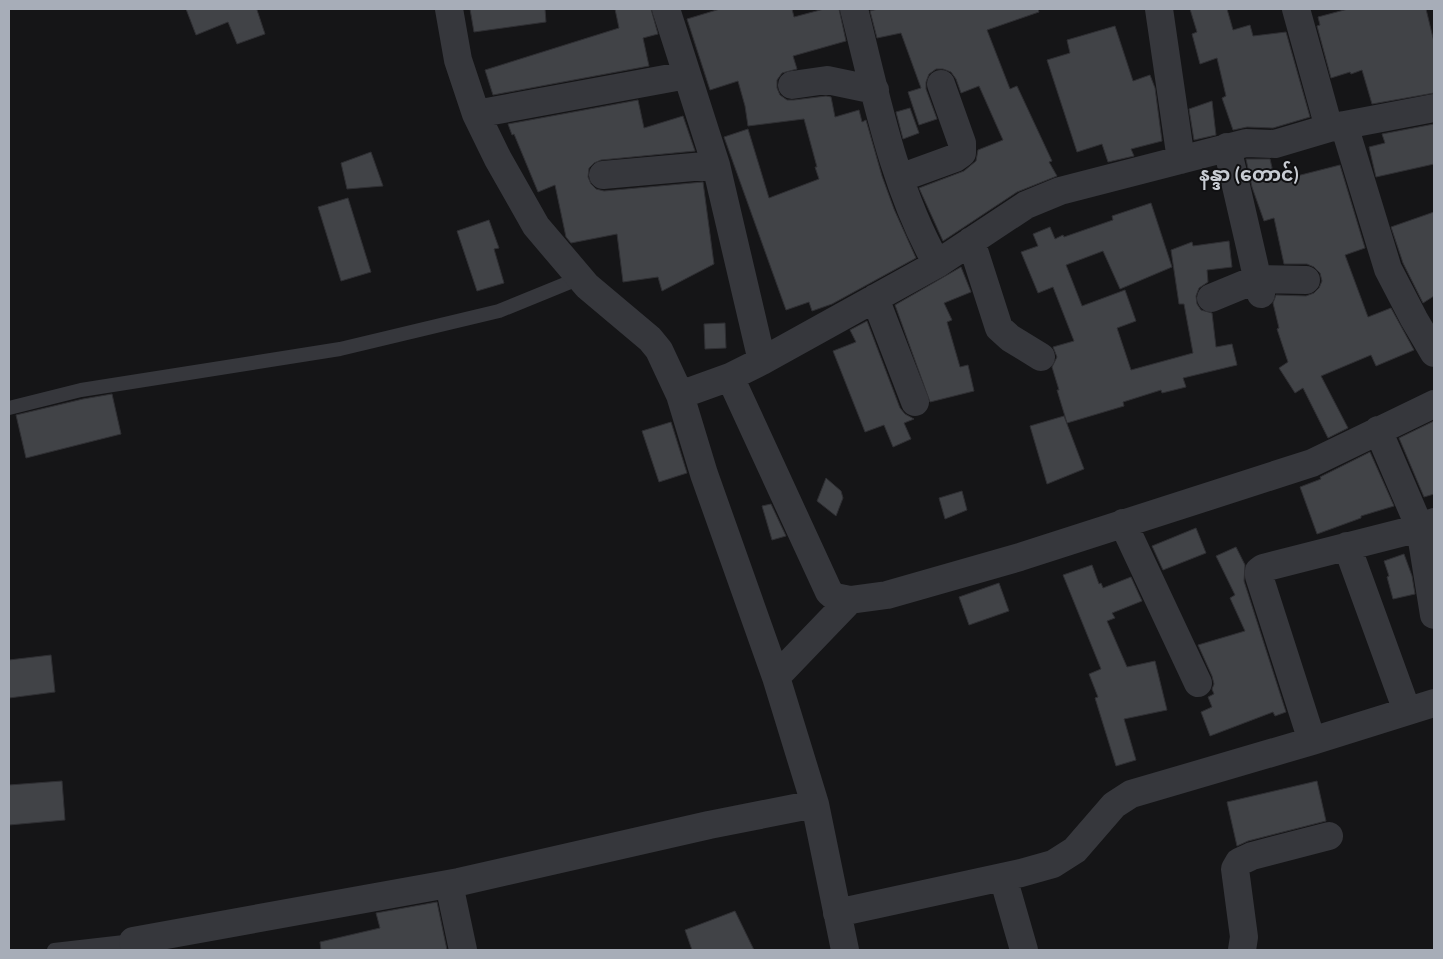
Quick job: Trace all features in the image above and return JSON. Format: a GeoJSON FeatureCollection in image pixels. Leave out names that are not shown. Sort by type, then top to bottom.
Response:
{"type":"FeatureCollection","features":[{"type":"Feature","properties":{"kind":"street"},"geometry":{"type":"LineString","coordinates":[[449,9],[458,60],[476,114],[498,159],[536,226],[586,286],[650,338],[659,350],[680,395],[704,474],[776,677],[815,804],[846,950]]}},
{"type":"Feature","properties":{"kind":"street"},"geometry":{"type":"LineString","coordinates":[[666,9],[716,165],[762,361]]}},
{"type":"Feature","properties":{"kind":"street"},"geometry":{"type":"LineString","coordinates":[[854,9],[900,178],[926,244],[937,264]]}},
{"type":"Feature","properties":{"kind":"street"},"geometry":{"type":"LineString","coordinates":[[1159,9],[1181,160]]}},
{"type":"Feature","properties":{"kind":"street"},"geometry":{"type":"LineString","coordinates":[[1296,9],[1388,269],[1434,353]]}},
{"type":"Feature","properties":{"kind":"street"},"geometry":{"type":"LineString","coordinates":[[476,114],[687,75]]}},
{"type":"Feature","properties":{"kind":"street"},"geometry":{"type":"LineString","coordinates":[[792,86],[827,80],[875,90]]}},
{"type":"Feature","properties":{"kind":"street"},"geometry":{"type":"LineString","coordinates":[[900,178],[955,158],[962,153],[962,143],[941,84]]}},
{"type":"Feature","properties":{"kind":"street"},"geometry":{"type":"LineString","coordinates":[[680,395],[730,378],[762,361],[937,264],[1026,205],[1060,191],[1246,142],[1275,144],[1336,126],[1434,108]]}},
{"type":"Feature","properties":{"kind":"street"},"geometry":{"type":"LineString","coordinates":[[1227,147],[1259,287]]}},
{"type":"Feature","properties":{"kind":"street"},"geometry":{"type":"LineString","coordinates":[[603,175],[716,165]]}},
{"type":"Feature","properties":{"kind":"street"},"geometry":{"type":"LineString","coordinates":[[971,241],[999,328],[1010,338],[1041,357]]}},
{"type":"Feature","properties":{"kind":"street"},"geometry":{"type":"LineString","coordinates":[[1211,298],[1259,287],[1306,280]]}},
{"type":"Feature","properties":{"kind":"street"},"geometry":{"type":"LineString","coordinates":[[875,298],[915,402]]}},
{"type":"Feature","properties":{"kind":"street"},"geometry":{"type":"LineString","coordinates":[[730,378],[828,592],[835,597],[850,600],[897,593],[1020,557],[1312,463],[1434,404]]}},
{"type":"Feature","properties":{"kind":"street"},"geometry":{"type":"LineString","coordinates":[[1378,430],[1427,525],[1434,615]]}},
{"type":"Feature","properties":{"kind":"street"},"geometry":{"type":"LineString","coordinates":[[1123,523],[1198,683]]}},
{"type":"Feature","properties":{"kind":"street"},"geometry":{"type":"LineString","coordinates":[[1312,741],[1259,576],[1260,571],[1263,568],[1427,525]]}},
{"type":"Feature","properties":{"kind":"street"},"geometry":{"type":"LineString","coordinates":[[1347,546],[1408,711]]}},
{"type":"Feature","properties":{"kind":"street"},"geometry":{"type":"LineString","coordinates":[[776,677],[850,600]]}},
{"type":"Feature","properties":{"kind":"street"},"geometry":{"type":"LineString","coordinates":[[837,912],[1003,877],[1053,864],[1075,850],[1114,805],[1131,794],[1434,704]]}},
{"type":"Feature","properties":{"kind":"street"},"geometry":{"type":"LineString","coordinates":[[133,946],[449,884],[709,825],[815,804]]}},
{"type":"Feature","properties":{"kind":"street"},"geometry":{"type":"LineString","coordinates":[[1242,950],[1244,937],[1235,869],[1239,862],[1252,856],[1329,836]]}},
{"type":"Feature","properties":{"kind":"street"},"geometry":{"type":"LineString","coordinates":[[1003,877],[1024,950]]}},
{"type":"Feature","properties":{"kind":"street"},"geometry":{"type":"LineString","coordinates":[[449,884],[463,950]]}},
{"type":"Feature","properties":{"kind":"lane"},"geometry":{"type":"LineString","coordinates":[[9,408],[81,390],[347,347],[499,311],[580,278]]}},
{"type":"Feature","properties":{"kind":"lane"},"geometry":{"type":"LineString","coordinates":[[54,950],[133,946]]}},
{"type":"Feature","properties":{"kind":"building"},"geometry":{"type":"Polygon","coordinates":[[[186,9],[258,9],[265,34],[237,44],[228,22],[196,35],[186,9]]]}},
{"type":"Feature","properties":{"kind":"building"},"geometry":{"type":"Polygon","coordinates":[[[470,9],[545,9],[546,22],[474,32],[470,9]]]}},
{"type":"Feature","properties":{"kind":"building"},"geometry":{"type":"Polygon","coordinates":[[[615,9],[651,9],[658,34],[643,38],[649,66],[493,95],[485,70],[619,28],[615,9]]]}},
{"type":"Feature","properties":{"kind":"building"},"geometry":{"type":"Polygon","coordinates":[[[720,9],[792,9],[794,17],[824,9],[839,9],[846,41],[793,56],[797,69],[782,73],[777,80],[777,88],[780,95],[787,100],[831,97],[835,117],[859,110],[862,122],[866,120],[882,176],[894,209],[916,258],[832,304],[812,311],[809,302],[786,310],[724,137],[748,129],[769,198],[819,179],[815,167],[817,167],[804,119],[748,126],[738,81],[710,90],[687,19],[720,9]]]}},
{"type":"Feature","properties":{"kind":"building"},"geometry":{"type":"Polygon","coordinates":[[[878,9],[1038,9],[1039,12],[987,30],[1010,89],[1017,86],[1052,161],[1049,162],[1057,176],[1017,192],[943,241],[919,188],[964,171],[976,161],[978,150],[1003,140],[979,86],[961,93],[956,79],[951,72],[943,69],[936,69],[929,74],[926,82],[926,89],[937,119],[919,125],[908,92],[921,88],[901,33],[877,38],[870,11],[878,9]]]}},
{"type":"Feature","properties":{"kind":"building"},"geometry":{"type":"Polygon","coordinates":[[[1190,9],[1227,9],[1233,30],[1250,25],[1253,36],[1286,32],[1310,117],[1273,128],[1247,127],[1233,130],[1222,98],[1226,96],[1217,58],[1200,64],[1192,34],[1197,32],[1190,9]]]}},
{"type":"Feature","properties":{"kind":"building"},"geometry":{"type":"Polygon","coordinates":[[[1348,9],[1426,9],[1434,42],[1434,93],[1372,104],[1362,70],[1331,78],[1317,26],[1320,25],[1318,17],[1348,9]]]}},
{"type":"Feature","properties":{"kind":"building"},"geometry":{"type":"Polygon","coordinates":[[[1115,26],[1133,81],[1150,75],[1155,88],[1162,141],[1131,149],[1134,156],[1108,162],[1102,144],[1077,152],[1047,60],[1070,53],[1067,40],[1115,26]]]}},
{"type":"Feature","properties":{"kind":"building"},"geometry":{"type":"Polygon","coordinates":[[[638,100],[644,128],[683,116],[695,151],[601,160],[589,168],[588,177],[596,189],[604,191],[703,182],[714,264],[662,291],[658,277],[623,282],[617,234],[571,243],[566,237],[555,185],[538,192],[508,124],[638,100]]]}},
{"type":"Feature","properties":{"kind":"building"},"geometry":{"type":"Polygon","coordinates":[[[1212,101],[1216,135],[1194,140],[1189,109],[1212,101]]]}},
{"type":"Feature","properties":{"kind":"building"},"geometry":{"type":"Polygon","coordinates":[[[910,108],[919,133],[903,139],[896,112],[910,108]]]}},
{"type":"Feature","properties":{"kind":"building"},"geometry":{"type":"Polygon","coordinates":[[[1434,124],[1434,164],[1376,177],[1369,147],[1385,143],[1382,134],[1434,124]]]}},
{"type":"Feature","properties":{"kind":"building"},"geometry":{"type":"Polygon","coordinates":[[[371,152],[383,186],[347,189],[341,163],[371,152]]]}},
{"type":"Feature","properties":{"kind":"building"},"geometry":{"type":"Polygon","coordinates":[[[1246,159],[1270,159],[1274,176],[1288,173],[1289,178],[1340,165],[1365,248],[1345,255],[1368,317],[1391,308],[1414,350],[1376,366],[1371,355],[1321,376],[1348,428],[1328,438],[1303,388],[1295,393],[1279,368],[1288,362],[1277,329],[1279,328],[1273,303],[1276,295],[1306,296],[1314,293],[1322,281],[1320,273],[1314,267],[1307,264],[1284,264],[1274,218],[1264,221],[1252,187],[1246,159]]]}},
{"type":"Feature","properties":{"kind":"building"},"geometry":{"type":"Polygon","coordinates":[[[348,198],[371,272],[341,281],[318,207],[348,198]]]}},
{"type":"Feature","properties":{"kind":"building"},"geometry":{"type":"Polygon","coordinates":[[[1151,203],[1172,267],[1120,289],[1103,251],[1066,265],[1082,306],[1125,290],[1136,321],[1117,328],[1131,370],[1193,353],[1184,304],[1179,304],[1171,250],[1192,242],[1193,246],[1229,241],[1232,267],[1207,270],[1208,282],[1199,288],[1196,296],[1197,304],[1201,310],[1212,313],[1216,347],[1232,344],[1237,365],[1183,378],[1186,387],[1162,393],[1161,390],[1123,402],[1124,406],[1067,423],[1052,367],[1057,357],[1053,347],[1074,341],[1053,287],[1038,293],[1021,252],[1038,246],[1033,234],[1050,227],[1055,239],[1063,235],[1064,237],[1113,220],[1112,216],[1151,203]]]}},
{"type":"Feature","properties":{"kind":"building"},"geometry":{"type":"Polygon","coordinates":[[[1434,212],[1434,296],[1423,303],[1403,263],[1391,227],[1434,212]]]}},
{"type":"Feature","properties":{"kind":"building"},"geometry":{"type":"Polygon","coordinates":[[[489,220],[499,248],[494,249],[504,283],[477,291],[457,231],[489,220]]]}},
{"type":"Feature","properties":{"kind":"building"},"geometry":{"type":"Polygon","coordinates":[[[961,267],[971,292],[944,303],[952,320],[947,322],[960,367],[968,365],[974,391],[930,402],[895,305],[961,267]]]}},
{"type":"Feature","properties":{"kind":"building"},"geometry":{"type":"Polygon","coordinates":[[[867,321],[900,408],[905,414],[914,419],[904,423],[911,439],[893,447],[884,425],[865,432],[833,351],[856,342],[850,330],[867,321]]]}},
{"type":"Feature","properties":{"kind":"building"},"geometry":{"type":"Polygon","coordinates":[[[725,323],[726,348],[705,349],[704,324],[725,323]]]}},
{"type":"Feature","properties":{"kind":"building"},"geometry":{"type":"Polygon","coordinates":[[[112,394],[121,434],[26,458],[16,415],[112,394]]]}},
{"type":"Feature","properties":{"kind":"building"},"geometry":{"type":"Polygon","coordinates":[[[1064,416],[1084,469],[1047,484],[1030,426],[1064,416]]]}},
{"type":"Feature","properties":{"kind":"building"},"geometry":{"type":"Polygon","coordinates":[[[1434,421],[1434,494],[1424,497],[1399,438],[1434,421]]]}},
{"type":"Feature","properties":{"kind":"building"},"geometry":{"type":"Polygon","coordinates":[[[671,422],[687,473],[659,482],[642,431],[671,422]]]}},
{"type":"Feature","properties":{"kind":"building"},"geometry":{"type":"Polygon","coordinates":[[[1370,452],[1394,506],[1361,516],[1361,518],[1317,534],[1300,487],[1321,479],[1320,477],[1370,452]]]}},
{"type":"Feature","properties":{"kind":"building"},"geometry":{"type":"Polygon","coordinates":[[[826,478],[841,491],[843,498],[836,516],[817,501],[826,478]]]}},
{"type":"Feature","properties":{"kind":"building"},"geometry":{"type":"Polygon","coordinates":[[[962,491],[967,510],[945,519],[939,498],[962,491]]]}},
{"type":"Feature","properties":{"kind":"building"},"geometry":{"type":"Polygon","coordinates":[[[771,504],[786,536],[772,540],[762,506],[771,504]]]}},
{"type":"Feature","properties":{"kind":"building"},"geometry":{"type":"Polygon","coordinates":[[[1196,528],[1206,553],[1163,570],[1152,546],[1196,528]]]}},
{"type":"Feature","properties":{"kind":"building"},"geometry":{"type":"Polygon","coordinates":[[[1236,547],[1245,565],[1244,581],[1286,712],[1275,716],[1273,712],[1210,736],[1201,712],[1212,707],[1208,697],[1214,694],[1212,689],[1214,684],[1198,645],[1245,631],[1230,598],[1235,595],[1216,556],[1236,547]]]}},
{"type":"Feature","properties":{"kind":"building"},"geometry":{"type":"Polygon","coordinates":[[[1404,554],[1412,576],[1415,594],[1393,599],[1384,561],[1404,554]]]}},
{"type":"Feature","properties":{"kind":"building"},"geometry":{"type":"Polygon","coordinates":[[[1092,565],[1099,584],[1101,583],[1103,588],[1131,577],[1142,601],[1112,613],[1115,618],[1107,621],[1127,667],[1155,661],[1167,710],[1124,719],[1136,760],[1116,766],[1095,698],[1098,697],[1089,674],[1101,669],[1063,575],[1092,565]]]}},
{"type":"Feature","properties":{"kind":"building"},"geometry":{"type":"Polygon","coordinates":[[[999,583],[1009,611],[969,625],[959,597],[999,583]]]}},
{"type":"Feature","properties":{"kind":"building"},"geometry":{"type":"Polygon","coordinates":[[[51,655],[55,692],[9,698],[9,660],[51,655]]]}},
{"type":"Feature","properties":{"kind":"building"},"geometry":{"type":"Polygon","coordinates":[[[62,781],[65,820],[9,825],[9,785],[62,781]]]}},
{"type":"Feature","properties":{"kind":"building"},"geometry":{"type":"Polygon","coordinates":[[[1317,781],[1326,821],[1248,841],[1237,846],[1227,802],[1317,781]]]}},
{"type":"Feature","properties":{"kind":"building"},"geometry":{"type":"Polygon","coordinates":[[[437,902],[447,950],[321,950],[320,942],[380,928],[376,913],[437,902]]]}},
{"type":"Feature","properties":{"kind":"building"},"geometry":{"type":"Polygon","coordinates":[[[735,911],[754,950],[692,950],[685,930],[735,911]]]}},
{"type":"Feature","properties":{"kind":"district","name":"နန္ဒာ (တောင်)"},"geometry":{"type":"Point","coordinates":[1249,173]}}]}
